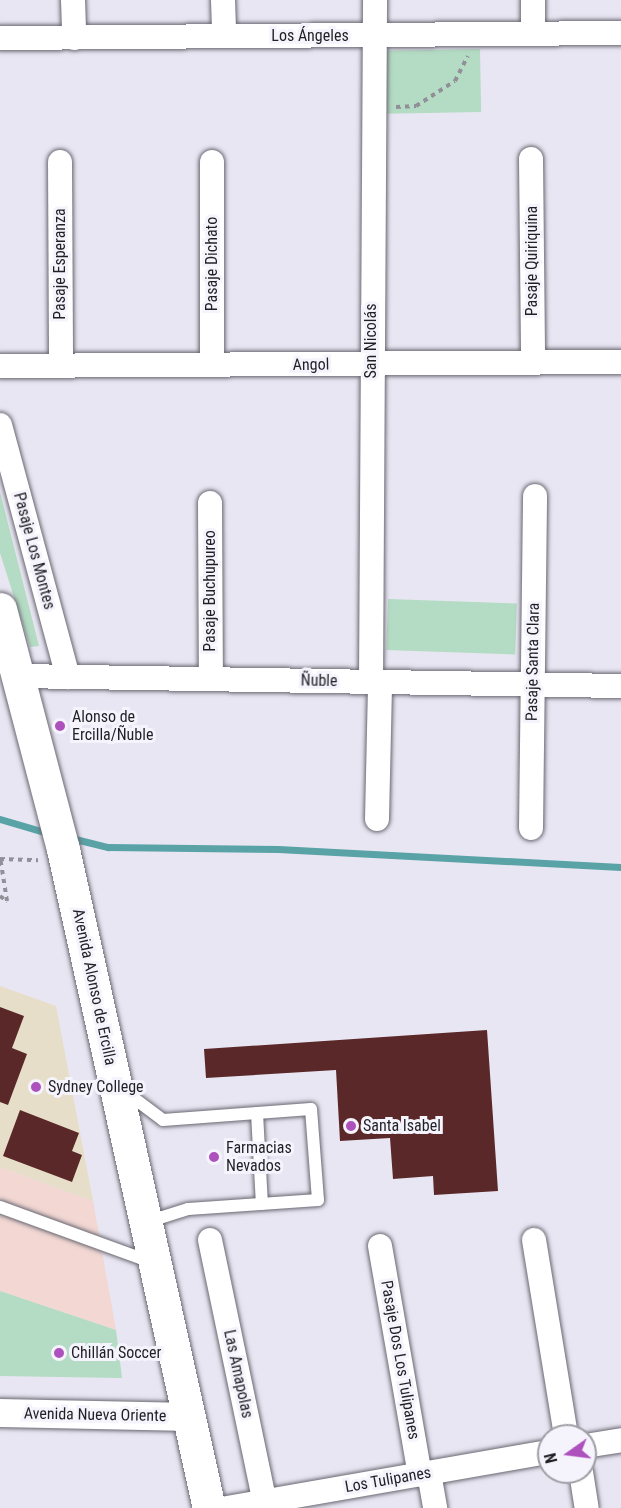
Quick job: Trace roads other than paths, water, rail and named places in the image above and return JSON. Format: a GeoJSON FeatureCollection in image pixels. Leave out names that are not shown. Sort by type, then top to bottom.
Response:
{"type":"FeatureCollection","features":[{"type":"Feature","properties":{"kind":"main road","name":"Avenida Alonso de Ercilla"},"geometry":{"type":"LineString","coordinates":[[0,609],[64,857],[156,1264],[208,1508]]}},
{"type":"Feature","properties":{"kind":"street"},"geometry":{"type":"LineString","coordinates":[[73,0],[74,38]]}},
{"type":"Feature","properties":{"kind":"street"},"geometry":{"type":"LineString","coordinates":[[224,0],[224,36]]}},
{"type":"Feature","properties":{"kind":"street","name":"San Nicolás"},"geometry":{"type":"LineString","coordinates":[[375,0],[372,35],[371,364],[377,819]]}},
{"type":"Feature","properties":{"kind":"street"},"geometry":{"type":"LineString","coordinates":[[533,0],[533,34]]}},
{"type":"Feature","properties":{"kind":"street","name":"Los Ángeles"},"geometry":{"type":"LineString","coordinates":[[0,38],[621,33]]}},
{"type":"Feature","properties":{"kind":"street","name":"Pasaje Quiriquina"},"geometry":{"type":"LineString","coordinates":[[531,159],[533,362]]}},
{"type":"Feature","properties":{"kind":"street","name":"Pasaje Esperanza"},"geometry":{"type":"LineString","coordinates":[[60,162],[61,366]]}},
{"type":"Feature","properties":{"kind":"street","name":"Pasaje Dichato"},"geometry":{"type":"LineString","coordinates":[[212,162],[212,365]]}},
{"type":"Feature","properties":{"kind":"street","name":"Angol"},"geometry":{"type":"LineString","coordinates":[[0,366],[621,362]]}},
{"type":"Feature","properties":{"kind":"street","name":"Pasaje Los Montes"},"geometry":{"type":"LineString","coordinates":[[0,425],[68,677]]}},
{"type":"Feature","properties":{"kind":"street","name":"Pasaje Santa Clara"},"geometry":{"type":"LineString","coordinates":[[531,828],[535,496]]}},
{"type":"Feature","properties":{"kind":"street","name":"Pasaje Buchupureo"},"geometry":{"type":"LineString","coordinates":[[210,502],[211,679]]}},
{"type":"Feature","properties":{"kind":"street","name":"Ñuble"},"geometry":{"type":"LineString","coordinates":[[18,676],[621,686]]}},
{"type":"Feature","properties":{"kind":"street","name":"Las Amapolas"},"geometry":{"type":"LineString","coordinates":[[210,1240],[265,1505]]}},
{"type":"Feature","properties":{"kind":"street"},"geometry":{"type":"LineString","coordinates":[[534,1240],[564,1424]]}},
{"type":"Feature","properties":{"kind":"street","name":"Pasaje Dos Los Tulipanes"},"geometry":{"type":"LineString","coordinates":[[380,1246],[424,1474],[435,1508]]}},
{"type":"Feature","properties":{"kind":"street","name":"Avenida Nueva Oriente"},"geometry":{"type":"LineString","coordinates":[[0,1413],[189,1417]]}},
{"type":"Feature","properties":{"kind":"street"},"geometry":{"type":"LineString","coordinates":[[597,1444],[621,1440]]}},
{"type":"Feature","properties":{"kind":"street","name":"Los Tulipanes"},"geometry":{"type":"LineString","coordinates":[[227,1508],[265,1505],[537,1454]]}},
{"type":"Feature","properties":{"kind":"street"},"geometry":{"type":"LineString","coordinates":[[583,1484],[587,1508]]}},
{"type":"Feature","properties":{"kind":"lane"},"geometry":{"type":"LineString","coordinates":[[115,1083],[163,1120],[311,1109],[318,1200],[188,1209],[146,1222]]}},
{"type":"Feature","properties":{"kind":"lane"},"geometry":{"type":"LineString","coordinates":[[257,1113],[262,1204]]}},
{"type":"Feature","properties":{"kind":"lane"},"geometry":{"type":"LineString","coordinates":[[0,1207],[156,1264]]}},
{"type":"Feature","properties":{"kind":"waterway"},"geometry":{"type":"LineString","coordinates":[[0,819],[48,833]]}},
{"type":"Feature","properties":{"kind":"waterway"},"geometry":{"type":"LineString","coordinates":[[71,838],[108,847],[278,849],[621,867]]}},
{"type":"Feature","properties":{"kind":"place","name":"Alonso de Ercilla/Ñuble"},"geometry":{"type":"Point","coordinates":[60,726]}},
{"type":"Feature","properties":{"kind":"place","name":"Sydney College"},"geometry":{"type":"Point","coordinates":[36,1087]}},
{"type":"Feature","properties":{"kind":"place","name":"Santa Isabel"},"geometry":{"type":"Point","coordinates":[351,1126]}},
{"type":"Feature","properties":{"kind":"place","name":"Farmacias Nevados"},"geometry":{"type":"Point","coordinates":[214,1157]}},
{"type":"Feature","properties":{"kind":"place","name":"Chillán Soccer"},"geometry":{"type":"Point","coordinates":[59,1353]}}]}
